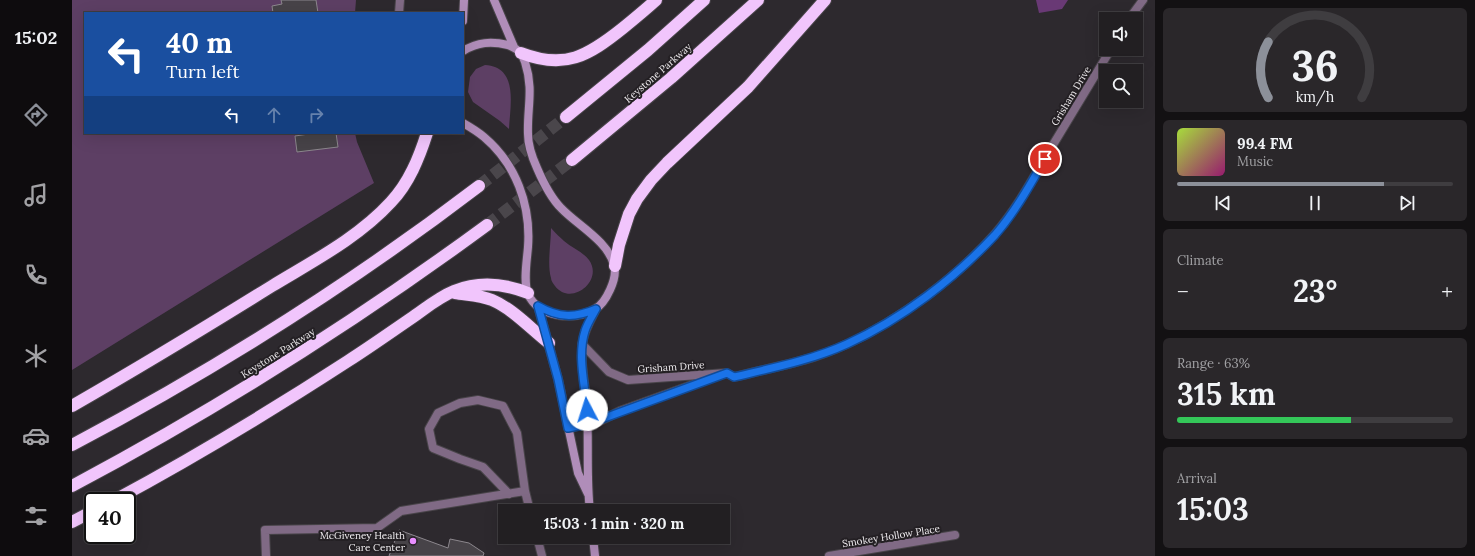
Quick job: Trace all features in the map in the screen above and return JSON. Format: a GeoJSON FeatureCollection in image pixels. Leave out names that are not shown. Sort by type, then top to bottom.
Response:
{"type":"FeatureCollection","features":[{"type":"Feature","properties":{"kind":"highway"},"geometry":{"type":"LineString","coordinates":[[518,50],[536,58],[551,61],[563,60],[582,55],[604,42],[656,0]]}},
{"type":"Feature","properties":{"kind":"highway"},"geometry":{"type":"LineString","coordinates":[[566,117],[648,50],[704,0]]}},
{"type":"Feature","properties":{"kind":"highway","name":"Keystone Parkway"},"geometry":{"type":"LineString","coordinates":[[572,160],[671,78],[758,0]]}},
{"type":"Feature","properties":{"kind":"highway"},"geometry":{"type":"LineString","coordinates":[[615,266],[619,245],[629,214],[637,199],[651,180],[748,87],[826,0]]}},
{"type":"Feature","properties":{"kind":"highway"},"geometry":{"type":"LineString","coordinates":[[72,406],[156,358],[348,239],[392,202],[402,189],[418,160],[427,134]]}},
{"type":"Feature","properties":{"kind":"highway"},"geometry":{"type":"LineString","coordinates":[[72,445],[145,405],[255,339],[369,264],[479,186]]}},
{"type":"Feature","properties":{"kind":"highway","name":"Keystone Parkway"},"geometry":{"type":"LineString","coordinates":[[72,486],[169,433],[275,370],[385,298],[487,225]]}},
{"type":"Feature","properties":{"kind":"highway"},"geometry":{"type":"LineString","coordinates":[[130,492],[270,411],[373,345],[437,300],[450,293],[480,284],[493,284],[515,288],[528,293]]}},
{"type":"Feature","properties":{"kind":"highway"},"geometry":{"type":"LineString","coordinates":[[450,293],[480,296],[492,300],[508,309],[549,343]]}},
{"type":"Feature","properties":{"kind":"highway"},"geometry":{"type":"LineString","coordinates":[[72,522],[84,516]]}},
{"type":"Feature","properties":{"kind":"street"},"geometry":{"type":"LineString","coordinates":[[400,0],[400,12]]}},
{"type":"Feature","properties":{"kind":"street"},"geometry":{"type":"LineString","coordinates":[[463,12],[464,0]]}},
{"type":"Feature","properties":{"kind":"street"},"geometry":{"type":"LineString","coordinates":[[494,0],[528,72],[530,81],[528,134],[531,154],[536,167],[552,197],[561,208],[600,242],[608,252],[615,266],[614,277],[610,290],[606,298],[596,309],[585,330],[582,344],[582,365],[588,424],[589,504]]}},
{"type":"Feature","properties":{"kind":"street"},"geometry":{"type":"LineString","coordinates":[[1135,12],[1144,0]]}},
{"type":"Feature","properties":{"kind":"street"},"geometry":{"type":"LineString","coordinates":[[464,50],[487,42],[497,42],[518,50]]}},
{"type":"Feature","properties":{"kind":"street","name":"Grisham Drive"},"geometry":{"type":"LineString","coordinates":[[582,344],[609,372],[628,380],[727,373],[734,377],[813,357],[847,344],[916,304],[946,281],[995,234],[1018,204],[1107,56]]}},
{"type":"Feature","properties":{"kind":"street"},"geometry":{"type":"LineString","coordinates":[[464,124],[483,136],[503,157],[512,170],[522,193],[528,220],[529,235],[526,278],[528,293],[538,306],[547,312],[571,316],[580,315],[596,309]]}},
{"type":"Feature","properties":{"kind":"street"},"geometry":{"type":"LineString","coordinates":[[538,306],[560,385],[578,473],[588,495]]}},
{"type":"Feature","properties":{"kind":"street","name":"Grisham Drive"},"geometry":{"type":"LineString","coordinates":[[568,428],[600,420],[620,411],[727,373]]}},
{"type":"Feature","properties":{"kind":"street"},"geometry":{"type":"LineString","coordinates":[[509,494],[483,467],[460,460],[433,448],[428,429],[438,413],[460,403],[478,400],[503,406],[517,433],[528,504]]}},
{"type":"Feature","properties":{"kind":"street"},"geometry":{"type":"LineString","coordinates":[[266,556],[265,530],[377,528],[401,511],[525,491]]}},
{"type":"Feature","properties":{"kind":"street","name":"Smokey Hollow Place"},"geometry":{"type":"LineString","coordinates":[[829,556],[955,535]]}},
{"type":"Feature","properties":{"kind":"street"},"geometry":{"type":"LineString","coordinates":[[539,544],[542,556]]}},
{"type":"Feature","properties":{"kind":"street"},"geometry":{"type":"LineString","coordinates":[[594,544],[595,556]]}},
{"type":"Feature","properties":{"kind":"shaded area"},"geometry":{"type":"Polygon","coordinates":[[[72,0],[356,0],[355,12],[84,12],[84,134],[355,134],[357,142],[374,183],[72,370],[72,0]]]}},
{"type":"Feature","properties":{"kind":"shaded area"},"geometry":{"type":"Polygon","coordinates":[[[1036,0],[1068,0],[1062,9],[1039,13],[1036,0]]]}},
{"type":"Feature","properties":{"kind":"shaded area"},"geometry":{"type":"Polygon","coordinates":[[[485,65],[496,67],[508,80],[511,99],[509,129],[473,102],[468,92],[470,77],[476,69],[485,65]]]}},
{"type":"Feature","properties":{"kind":"shaded area"},"geometry":{"type":"Polygon","coordinates":[[[551,228],[570,246],[587,257],[593,268],[589,283],[584,289],[577,293],[569,294],[562,292],[551,280],[549,260],[551,228]]]}},
{"type":"Feature","properties":{"kind":"building"},"geometry":{"type":"Polygon","coordinates":[[[281,0],[316,0],[318,12],[273,12],[272,6],[282,4],[281,0]]]}},
{"type":"Feature","properties":{"kind":"building"},"geometry":{"type":"Polygon","coordinates":[[[309,134],[336,134],[338,147],[297,152],[295,136],[309,134]]]}},
{"type":"Feature","properties":{"kind":"building","name":"McGiveney Health Care Center"},"geometry":{"type":"Polygon","coordinates":[[[399,530],[448,548],[450,539],[469,543],[484,553],[483,556],[389,556],[399,530]]]}},
{"type":"Feature","properties":{"kind":"tunnel"},"geometry":{"type":"LineString","coordinates":[[479,186],[566,117]]}},
{"type":"Feature","properties":{"kind":"tunnel"},"geometry":{"type":"LineString","coordinates":[[487,225],[572,160]]}},
{"type":"Feature","properties":{"kind":"place","name":"McGiveney Health Care Center"},"geometry":{"type":"Point","coordinates":[413,541]}},
{"type":"Feature","properties":{"kind":"route"},"geometry":{"type":"LineString","coordinates":[[587,410],[582,365],[582,341],[585,330],[596,309],[580,315],[571,316],[547,312],[538,306],[554,360],[566,410],[568,428],[588,424],[727,373],[734,377],[813,357],[847,344],[880,327],[916,304],[946,281],[995,234],[1018,204],[1045,159]]}}]}
